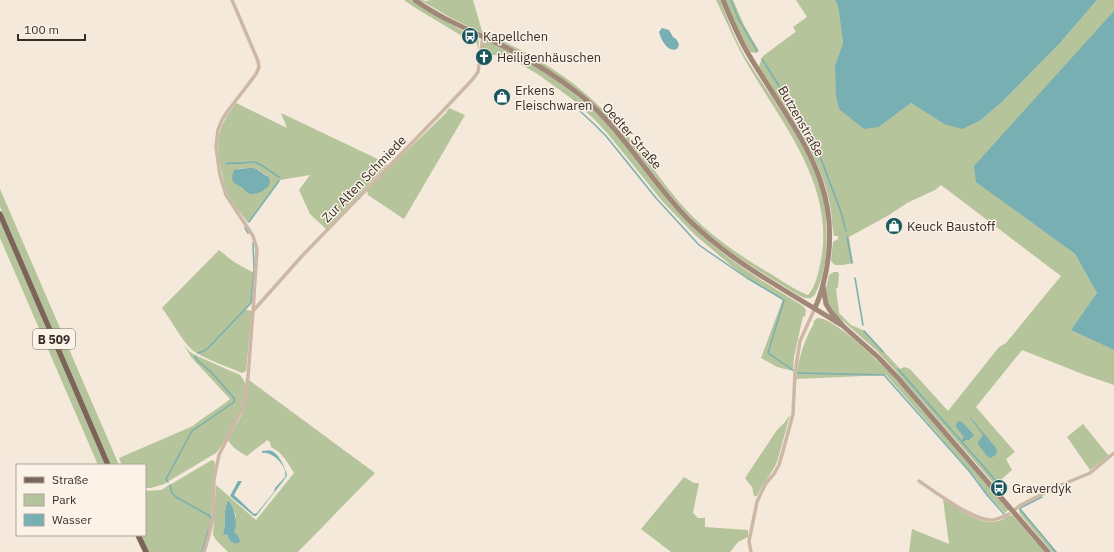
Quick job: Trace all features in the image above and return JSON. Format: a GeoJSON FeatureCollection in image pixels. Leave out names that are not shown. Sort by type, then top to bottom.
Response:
{"type":"FeatureCollection","features":[{"type":"Feature","properties":{"kind":"main road","name":"Oedter Straße"},"geometry":{"type":"LineString","coordinates":[[415,0],[453,22],[531,62],[548,72],[579,95],[610,124],[679,209],[703,232],[753,271],[815,308]]}},
{"type":"Feature","properties":{"kind":"main road","name":"Butzenstraße"},"geometry":{"type":"LineString","coordinates":[[723,0],[733,25],[747,52],[807,149],[823,188],[829,215],[829,254],[823,286],[815,308]]}},
{"type":"Feature","properties":{"kind":"main road","name":"B 509"},"geometry":{"type":"LineString","coordinates":[[0,214],[108,464]]}},
{"type":"Feature","properties":{"kind":"main road"},"geometry":{"type":"LineString","coordinates":[[823,286],[826,304],[831,312],[843,326],[878,357],[898,378],[1011,512],[1048,552]]}},
{"type":"Feature","properties":{"kind":"main road"},"geometry":{"type":"LineString","coordinates":[[815,308],[843,326]]}},
{"type":"Feature","properties":{"kind":"main road"},"geometry":{"type":"LineString","coordinates":[[138,536],[146,552]]}},
{"type":"Feature","properties":{"kind":"street"},"geometry":{"type":"LineString","coordinates":[[204,552],[213,517],[214,479],[219,455],[244,403],[254,311],[257,250],[254,236],[226,195],[220,175],[216,147],[218,130],[222,120],[256,74],[259,67],[258,60],[232,0]]}},
{"type":"Feature","properties":{"kind":"street","name":"Zur Alten Schmiede"},"geometry":{"type":"LineString","coordinates":[[254,311],[302,256],[472,80],[478,72],[482,36]]}},
{"type":"Feature","properties":{"kind":"street"},"geometry":{"type":"LineString","coordinates":[[751,552],[749,541],[757,502],[766,483],[774,474],[779,465],[792,414],[795,373],[800,341],[815,308]]}},
{"type":"Feature","properties":{"kind":"street"},"geometry":{"type":"LineString","coordinates":[[919,480],[967,512],[990,521],[1011,512],[1021,505],[1054,488],[1090,473],[1114,453]]}},
{"type":"Feature","properties":{"kind":"green space"},"geometry":{"type":"Polygon","coordinates":[[[404,0],[411,0],[466,33],[466,36],[477,41],[479,39],[478,51],[477,43],[462,36],[404,0]]]}},
{"type":"Feature","properties":{"kind":"green space"},"geometry":{"type":"Polygon","coordinates":[[[420,0],[473,0],[482,31],[537,59],[534,60],[453,19],[420,0]]]}},
{"type":"Feature","properties":{"kind":"green space"},"geometry":{"type":"Polygon","coordinates":[[[716,0],[720,0],[735,37],[746,58],[793,129],[809,159],[820,187],[826,212],[826,255],[820,283],[815,294],[811,298],[800,296],[737,257],[713,239],[681,207],[613,123],[571,86],[537,62],[540,61],[563,76],[607,113],[633,142],[680,203],[700,224],[746,259],[798,291],[808,295],[814,285],[820,265],[823,237],[821,210],[814,184],[804,159],[744,57],[716,0]]]}},
{"type":"Feature","properties":{"kind":"green space"},"geometry":{"type":"Polygon","coordinates":[[[725,0],[733,0],[744,25],[759,51],[756,53],[750,52],[733,21],[725,0]]]}},
{"type":"Feature","properties":{"kind":"green space"},"geometry":{"type":"Polygon","coordinates":[[[796,0],[835,0],[838,6],[843,43],[835,65],[879,127],[911,103],[944,124],[981,120],[1003,101],[1060,43],[1097,0],[1114,0],[1114,11],[977,182],[1075,254],[1097,293],[1072,330],[1114,350],[1114,385],[1022,350],[976,407],[1015,452],[1006,459],[1012,470],[995,485],[894,369],[877,351],[835,314],[828,303],[826,288],[829,275],[834,272],[838,272],[839,275],[838,287],[836,289],[839,313],[851,325],[865,331],[900,369],[904,367],[910,369],[948,411],[999,347],[1006,343],[1061,276],[941,185],[935,190],[907,203],[889,215],[849,237],[853,263],[835,265],[831,261],[833,242],[838,239],[838,236],[834,236],[830,202],[821,173],[798,127],[760,71],[759,66],[763,56],[796,32],[793,27],[807,17],[796,0]]]}},
{"type":"Feature","properties":{"kind":"green space"},"geometry":{"type":"Polygon","coordinates":[[[487,41],[545,72],[579,98],[610,127],[667,198],[694,228],[733,261],[803,306],[806,310],[805,317],[803,316],[794,357],[793,371],[777,367],[761,358],[783,299],[750,280],[695,235],[663,202],[608,134],[572,99],[539,75],[505,55],[486,55],[482,53],[483,44],[487,41]]]}},
{"type":"Feature","properties":{"kind":"green space"},"geometry":{"type":"Polygon","coordinates":[[[236,103],[287,128],[281,113],[388,164],[326,229],[310,214],[299,190],[310,175],[280,180],[248,223],[227,193],[219,159],[218,141],[225,119],[236,103]],[[238,169],[240,185],[253,194],[266,189],[268,176],[258,169],[238,169]]]}},
{"type":"Feature","properties":{"kind":"green space"},"geometry":{"type":"Polygon","coordinates":[[[449,108],[465,115],[404,219],[368,195],[367,191],[446,113],[449,108]]]}},
{"type":"Feature","properties":{"kind":"green space"},"geometry":{"type":"Polygon","coordinates":[[[0,189],[119,464],[111,464],[0,207],[0,189]]]}},
{"type":"Feature","properties":{"kind":"green space"},"geometry":{"type":"Polygon","coordinates":[[[0,221],[105,464],[98,464],[0,238],[0,221]]]}},
{"type":"Feature","properties":{"kind":"green space"},"geometry":{"type":"Polygon","coordinates":[[[219,250],[234,262],[254,273],[251,303],[246,310],[252,311],[246,371],[242,373],[208,359],[191,349],[162,308],[219,250]]]}},
{"type":"Feature","properties":{"kind":"green space"},"geometry":{"type":"Polygon","coordinates":[[[817,318],[824,319],[844,331],[890,373],[1009,509],[1005,513],[987,494],[975,477],[886,375],[796,379],[802,350],[814,323],[813,322],[817,318]]]}},
{"type":"Feature","properties":{"kind":"green space"},"geometry":{"type":"Polygon","coordinates":[[[184,345],[190,352],[197,356],[240,375],[245,383],[245,390],[240,409],[231,430],[216,453],[164,484],[146,488],[146,464],[122,464],[119,458],[193,426],[230,399],[191,357],[184,345]]]}},
{"type":"Feature","properties":{"kind":"green space"},"geometry":{"type":"Polygon","coordinates":[[[249,380],[375,473],[298,552],[228,552],[213,535],[216,485],[256,520],[294,473],[284,458],[271,447],[270,442],[267,440],[247,456],[236,450],[228,440],[242,414],[249,380]],[[227,502],[225,511],[225,525],[223,534],[234,532],[236,515],[230,502],[227,502]]]}},
{"type":"Feature","properties":{"kind":"green space"},"geometry":{"type":"Polygon","coordinates":[[[790,415],[777,462],[757,496],[754,496],[752,487],[745,478],[777,430],[790,415]]]}},
{"type":"Feature","properties":{"kind":"green space"},"geometry":{"type":"Polygon","coordinates":[[[1083,424],[1109,456],[1090,470],[1067,437],[1083,424]]]}},
{"type":"Feature","properties":{"kind":"green space"},"geometry":{"type":"Polygon","coordinates":[[[212,460],[215,462],[212,518],[202,552],[148,552],[141,536],[146,536],[146,491],[161,490],[212,460]]]}},
{"type":"Feature","properties":{"kind":"green space"},"geometry":{"type":"Polygon","coordinates":[[[684,477],[694,483],[699,483],[693,513],[698,518],[705,518],[705,527],[748,530],[748,537],[738,542],[730,552],[671,552],[641,529],[684,477]]]}},
{"type":"Feature","properties":{"kind":"green space"},"geometry":{"type":"Polygon","coordinates":[[[943,499],[965,513],[984,521],[996,522],[1005,518],[1006,514],[1009,516],[1012,515],[1045,552],[909,552],[912,529],[949,544],[943,499]]]}},
{"type":"Feature","properties":{"kind":"green space"},"geometry":{"type":"Polygon","coordinates":[[[1020,508],[1057,552],[1052,552],[1020,514],[1020,508]]]}},
{"type":"Feature","properties":{"kind":"water"},"geometry":{"type":"Polygon","coordinates":[[[835,0],[1097,0],[1060,43],[1003,101],[981,120],[962,129],[944,124],[911,103],[879,127],[864,129],[839,109],[836,96],[835,65],[843,43],[838,6],[835,0]]]}},
{"type":"Feature","properties":{"kind":"water"},"geometry":{"type":"Polygon","coordinates":[[[1114,11],[1114,350],[1071,330],[1097,293],[1075,254],[976,182],[974,166],[1114,11]]]}},
{"type":"Feature","properties":{"kind":"water"},"geometry":{"type":"Polygon","coordinates":[[[662,28],[669,30],[676,39],[679,45],[677,49],[671,49],[665,45],[659,32],[662,28]]]}},
{"type":"Feature","properties":{"kind":"water"},"geometry":{"type":"Polygon","coordinates":[[[248,168],[256,169],[268,176],[270,181],[269,184],[261,192],[251,194],[234,183],[232,177],[234,170],[248,168]]]}},
{"type":"Feature","properties":{"kind":"water"},"geometry":{"type":"Polygon","coordinates":[[[970,418],[996,448],[996,454],[991,458],[987,456],[978,444],[983,435],[970,418]]]}},
{"type":"Feature","properties":{"kind":"water"},"geometry":{"type":"Polygon","coordinates":[[[960,421],[974,435],[969,440],[963,442],[961,441],[964,437],[956,427],[957,422],[960,421]]]}},
{"type":"Feature","properties":{"kind":"water"},"geometry":{"type":"Polygon","coordinates":[[[262,451],[272,451],[275,453],[280,458],[285,470],[279,461],[272,455],[262,453],[262,451]]]}},
{"type":"Feature","properties":{"kind":"water"},"geometry":{"type":"Polygon","coordinates":[[[285,470],[287,476],[256,516],[254,516],[230,496],[238,481],[242,481],[234,495],[254,514],[257,513],[274,492],[275,488],[286,476],[285,470]]]}},
{"type":"Feature","properties":{"kind":"water"},"geometry":{"type":"Polygon","coordinates":[[[229,501],[235,513],[236,524],[234,532],[238,536],[240,541],[239,543],[233,543],[227,534],[223,534],[225,525],[225,511],[227,502],[229,501]]]}},
{"type":"Feature","properties":{"kind":"waterway"},"geometry":{"type":"LineString","coordinates":[[731,0],[738,18],[757,51]]}},
{"type":"Feature","properties":{"kind":"waterway"},"geometry":{"type":"LineString","coordinates":[[762,59],[815,143],[841,212],[846,231]]}},
{"type":"Feature","properties":{"kind":"waterway"},"geometry":{"type":"LineString","coordinates":[[580,111],[606,136],[656,198],[699,245],[747,278],[784,300],[768,353],[793,370]]}},
{"type":"Feature","properties":{"kind":"waterway"},"geometry":{"type":"LineString","coordinates":[[226,164],[254,162],[263,166],[279,177]]}},
{"type":"Feature","properties":{"kind":"waterway"},"geometry":{"type":"LineString","coordinates":[[249,222],[279,181]]}},
{"type":"Feature","properties":{"kind":"waterway"},"geometry":{"type":"LineString","coordinates":[[245,228],[248,233]]}},
{"type":"Feature","properties":{"kind":"waterway"},"geometry":{"type":"LineString","coordinates":[[847,237],[852,263]]}},
{"type":"Feature","properties":{"kind":"waterway"},"geometry":{"type":"LineString","coordinates":[[198,353],[208,348],[251,303],[254,269],[253,243]]}},
{"type":"Feature","properties":{"kind":"waterway"},"geometry":{"type":"LineString","coordinates":[[855,278],[863,325]]}},
{"type":"Feature","properties":{"kind":"waterway"},"geometry":{"type":"LineString","coordinates":[[864,331],[883,352]]}},
{"type":"Feature","properties":{"kind":"waterway"},"geometry":{"type":"LineString","coordinates":[[168,482],[166,479],[192,431],[234,402],[234,398],[211,372],[198,361],[195,357],[196,356]]}},
{"type":"Feature","properties":{"kind":"waterway"},"geometry":{"type":"LineString","coordinates":[[898,369],[997,482]]}},
{"type":"Feature","properties":{"kind":"waterway"},"geometry":{"type":"LineString","coordinates":[[798,373],[884,375],[970,472],[987,495],[1004,514]]}},
{"type":"Feature","properties":{"kind":"waterway"},"geometry":{"type":"LineString","coordinates":[[170,485],[172,493],[176,497],[210,516],[211,519]]}},
{"type":"Feature","properties":{"kind":"waterway"},"geometry":{"type":"LineString","coordinates":[[1042,497],[1020,509],[1056,552]]}},
{"type":"Feature","properties":{"kind":"waterway"},"geometry":{"type":"LineString","coordinates":[[202,552],[210,525]]}},
{"type":"Feature","properties":{"kind":"place","name":"Kapellchen"},"geometry":{"type":"Point","coordinates":[470,36]}},
{"type":"Feature","properties":{"kind":"place","name":"Heiligenhäuschen"},"geometry":{"type":"Point","coordinates":[484,57]}},
{"type":"Feature","properties":{"kind":"place","name":"Erkens Fleischwaren"},"geometry":{"type":"Point","coordinates":[502,97]}},
{"type":"Feature","properties":{"kind":"place","name":"Keuck Baustoff"},"geometry":{"type":"Point","coordinates":[894,226]}},
{"type":"Feature","properties":{"kind":"place","name":"Graverdyk"},"geometry":{"type":"Point","coordinates":[999,488]}}]}
